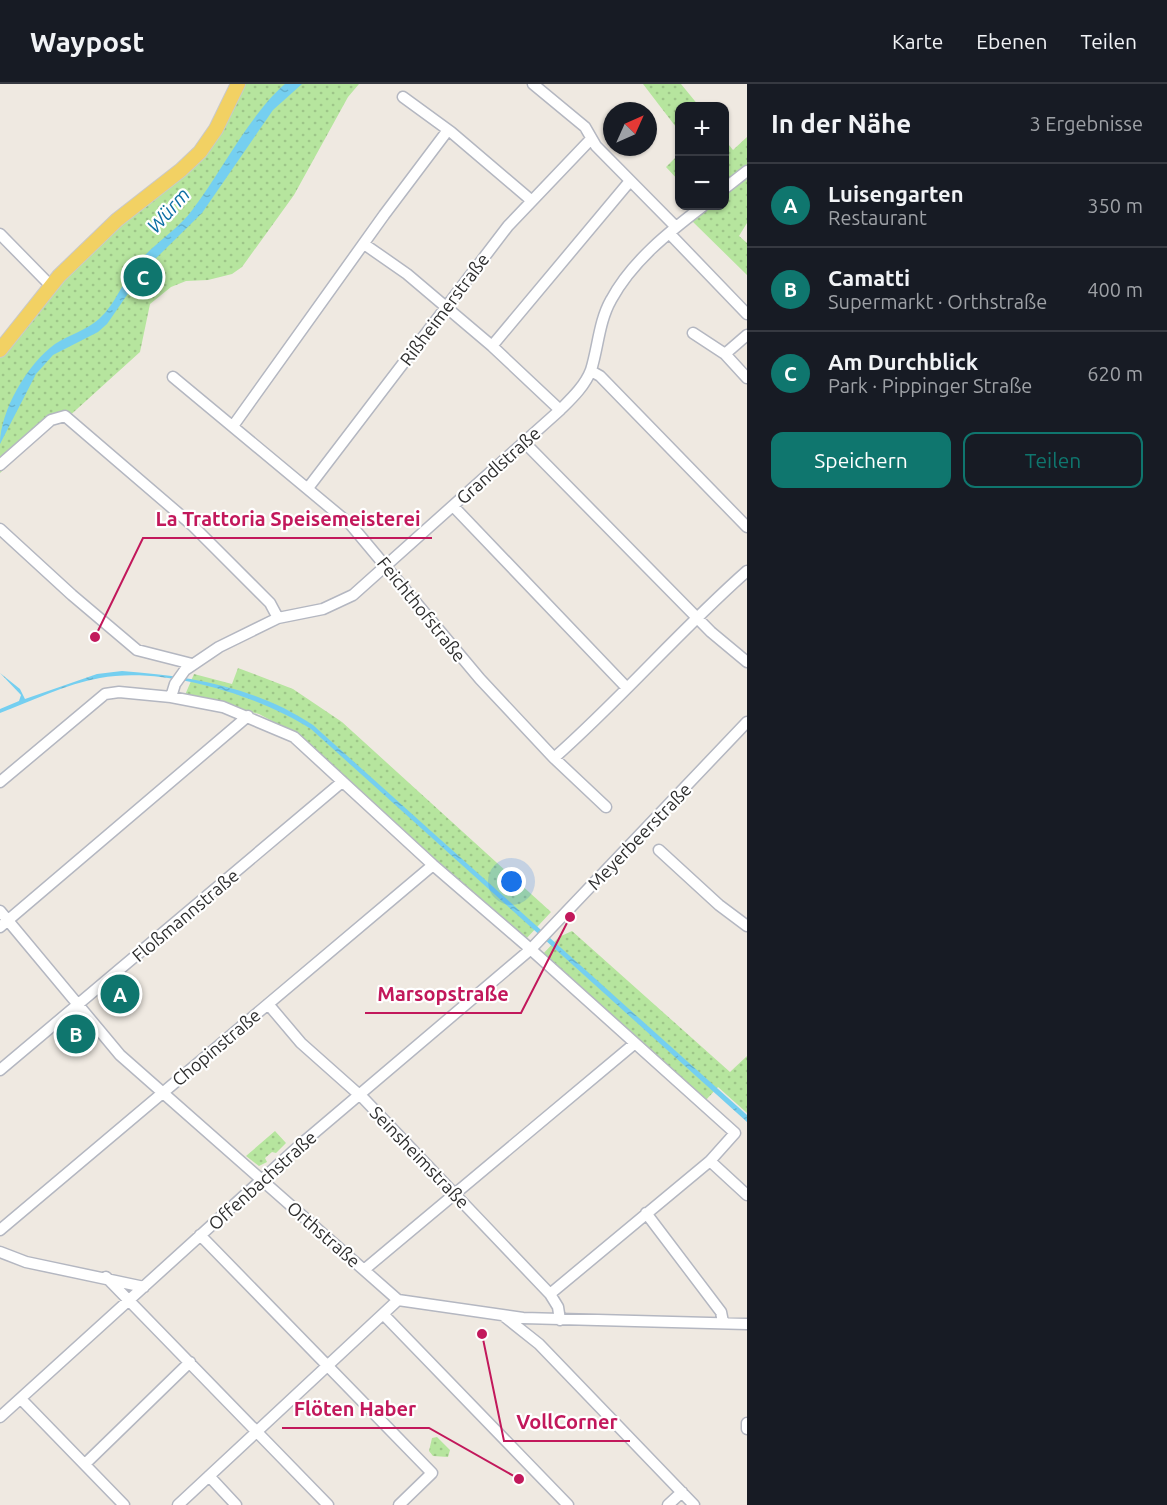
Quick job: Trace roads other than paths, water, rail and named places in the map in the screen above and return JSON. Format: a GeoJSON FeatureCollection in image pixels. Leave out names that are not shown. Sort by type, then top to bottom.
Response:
{"type":"FeatureCollection","features":[{"type":"Feature","properties":{"kind":"main road"},"geometry":{"type":"LineString","coordinates":[[0,350],[50,285],[117,220],[181,170],[200,152],[216,129],[238,84]]}},
{"type":"Feature","properties":{"kind":"street"},"geometry":{"type":"LineString","coordinates":[[533,84],[585,127],[591,138],[747,314]]}},
{"type":"Feature","properties":{"kind":"street"},"geometry":{"type":"LineString","coordinates":[[403,97],[448,130],[532,201]]}},
{"type":"Feature","properties":{"kind":"street"},"geometry":{"type":"LineString","coordinates":[[232,426],[448,130]]}},
{"type":"Feature","properties":{"kind":"street","name":"Rißheimerstraße"},"geometry":{"type":"LineString","coordinates":[[308,488],[508,226],[591,138]]}},
{"type":"Feature","properties":{"kind":"street"},"geometry":{"type":"LineString","coordinates":[[729,185],[747,171]]}},
{"type":"Feature","properties":{"kind":"street"},"geometry":{"type":"LineString","coordinates":[[492,346],[630,181]]}},
{"type":"Feature","properties":{"kind":"street","name":"Grandlstraße"},"geometry":{"type":"LineString","coordinates":[[171,697],[175,684],[188,667],[278,618],[323,609],[353,595],[387,568],[560,410],[591,371],[610,302],[630,272],[673,230],[698,210]]}},
{"type":"Feature","properties":{"kind":"street"},"geometry":{"type":"LineString","coordinates":[[0,234],[50,285]]}},
{"type":"Feature","properties":{"kind":"street"},"geometry":{"type":"LineString","coordinates":[[364,244],[406,274],[492,346],[560,410]]}},
{"type":"Feature","properties":{"kind":"street"},"geometry":{"type":"LineString","coordinates":[[693,333],[724,354],[747,378]]}},
{"type":"Feature","properties":{"kind":"street"},"geometry":{"type":"LineString","coordinates":[[724,354],[747,335]]}},
{"type":"Feature","properties":{"kind":"street"},"geometry":{"type":"LineString","coordinates":[[591,371],[600,376],[747,527]]}},
{"type":"Feature","properties":{"kind":"street","name":"Feichthofstraße"},"geometry":{"type":"LineString","coordinates":[[173,377],[351,525],[480,679],[554,758],[606,807]]}},
{"type":"Feature","properties":{"kind":"street"},"geometry":{"type":"LineString","coordinates":[[0,465],[51,420],[65,416],[192,525],[270,603],[278,618]]}},
{"type":"Feature","properties":{"kind":"street"},"geometry":{"type":"LineString","coordinates":[[524,441],[696,617],[747,662]]}},
{"type":"Feature","properties":{"kind":"street"},"geometry":{"type":"LineString","coordinates":[[453,506],[627,688]]}},
{"type":"Feature","properties":{"kind":"street"},"geometry":{"type":"LineString","coordinates":[[0,529],[72,595],[137,650],[188,667]]}},
{"type":"Feature","properties":{"kind":"street"},"geometry":{"type":"LineString","coordinates":[[554,758],[696,617],[747,571]]}},
{"type":"Feature","properties":{"kind":"street"},"geometry":{"type":"LineString","coordinates":[[0,782],[105,694],[119,692],[171,697],[223,707],[294,737],[433,865],[534,945],[634,1044],[735,1133],[710,1161],[550,1294]]}},
{"type":"Feature","properties":{"kind":"street"},"geometry":{"type":"LineString","coordinates":[[4,923],[248,716]]}},
{"type":"Feature","properties":{"kind":"street","name":"Meyerbeerstraße"},"geometry":{"type":"LineString","coordinates":[[534,945],[747,722]]}},
{"type":"Feature","properties":{"kind":"street","name":"Floßmannstraße"},"geometry":{"type":"LineString","coordinates":[[0,1070],[342,782]]}},
{"type":"Feature","properties":{"kind":"street"},"geometry":{"type":"LineString","coordinates":[[659,850],[718,904],[745,921]]}},
{"type":"Feature","properties":{"kind":"street","name":"Chopinstraße"},"geometry":{"type":"LineString","coordinates":[[0,1230],[433,865]]}},
{"type":"Feature","properties":{"kind":"street","name":"Orthstraße"},"geometry":{"type":"LineString","coordinates":[[0,911],[4,923],[78,1004],[120,1055],[160,1093],[398,1300]]}},
{"type":"Feature","properties":{"kind":"street","name":"Offenbachstraße"},"geometry":{"type":"LineString","coordinates":[[4,1414],[358,1094],[534,945]]}},
{"type":"Feature","properties":{"kind":"street","name":"Seinsheimstraße"},"geometry":{"type":"LineString","coordinates":[[268,1004],[301,1043],[358,1094],[550,1294],[558,1307],[560,1320]]}},
{"type":"Feature","properties":{"kind":"street"},"geometry":{"type":"LineString","coordinates":[[365,1269],[634,1044]]}},
{"type":"Feature","properties":{"kind":"street"},"geometry":{"type":"LineString","coordinates":[[710,1161],[747,1195]]}},
{"type":"Feature","properties":{"kind":"street"},"geometry":{"type":"LineString","coordinates":[[646,1213],[721,1312],[723,1322]]}},
{"type":"Feature","properties":{"kind":"street"},"geometry":{"type":"LineString","coordinates":[[200,1235],[432,1473],[399,1505]]}},
{"type":"Feature","properties":{"kind":"street"},"geometry":{"type":"LineString","coordinates":[[0,1252],[26,1262],[106,1277],[144,1287]]}},
{"type":"Feature","properties":{"kind":"street"},"geometry":{"type":"LineString","coordinates":[[106,1277],[328,1505]]}},
{"type":"Feature","properties":{"kind":"street"},"geometry":{"type":"LineString","coordinates":[[178,1505],[398,1300],[502,1315],[560,1320],[747,1323]]}},
{"type":"Feature","properties":{"kind":"street"},"geometry":{"type":"LineString","coordinates":[[383,1314],[568,1505]]}},
{"type":"Feature","properties":{"kind":"street"},"geometry":{"type":"LineString","coordinates":[[502,1315],[539,1344],[694,1505]]}},
{"type":"Feature","properties":{"kind":"street"},"geometry":{"type":"LineString","coordinates":[[85,1464],[190,1362]]}},
{"type":"Feature","properties":{"kind":"street"},"geometry":{"type":"LineString","coordinates":[[21,1399],[124,1505]]}},
{"type":"Feature","properties":{"kind":"street"},"geometry":{"type":"LineString","coordinates":[[0,1401],[4,1414]]}},
{"type":"Feature","properties":{"kind":"street"},"geometry":{"type":"LineString","coordinates":[[747,1423],[747,1429]]}},
{"type":"Feature","properties":{"kind":"street"},"geometry":{"type":"LineString","coordinates":[[209,1476],[236,1505]]}},
{"type":"Feature","properties":{"kind":"street"},"geometry":{"type":"LineString","coordinates":[[668,1505],[682,1492]]}},
{"type":"Feature","properties":{"kind":"water"},"geometry":{"type":"Polygon","coordinates":[[[285,84],[302,84],[273,110],[202,213],[145,269],[107,324],[98,332],[53,355],[36,374],[0,444],[1,431],[10,403],[35,363],[55,344],[89,326],[105,313],[138,263],[193,209],[248,127],[272,96],[285,84]]]}},
{"type":"Feature","properties":{"kind":"water"},"geometry":{"type":"Polygon","coordinates":[[[122,671],[173,676],[222,686],[269,701],[313,725],[747,1115],[747,1122],[311,729],[265,705],[238,695],[209,686],[152,676],[125,675],[75,684],[0,713],[0,709],[19,701],[21,695],[0,673],[20,689],[25,699],[97,674],[122,671]]]}},
{"type":"Feature","properties":{"kind":"place","name":"Am Durchblick"},"geometry":{"type":"Point","coordinates":[143,277]}},
{"type":"Feature","properties":{"kind":"place","name":"La Trattoria Speisemeisterei"},"geometry":{"type":"Point","coordinates":[95,637]}},
{"type":"Feature","properties":{"kind":"place","name":"Marsopstraße"},"geometry":{"type":"Point","coordinates":[570,917]}},
{"type":"Feature","properties":{"kind":"place","name":"Luisengarten"},"geometry":{"type":"Point","coordinates":[120,994]}},
{"type":"Feature","properties":{"kind":"place","name":"Camatti"},"geometry":{"type":"Point","coordinates":[76,1034]}},
{"type":"Feature","properties":{"kind":"place","name":"VollCorner"},"geometry":{"type":"Point","coordinates":[482,1334]}},
{"type":"Feature","properties":{"kind":"place","name":"Flöten Haber"},"geometry":{"type":"Point","coordinates":[519,1479]}},
{"type":"Feature","properties":{"kind":"water label","name":"Würm"},"geometry":{"type":"Point","coordinates":[168,210]}}]}
